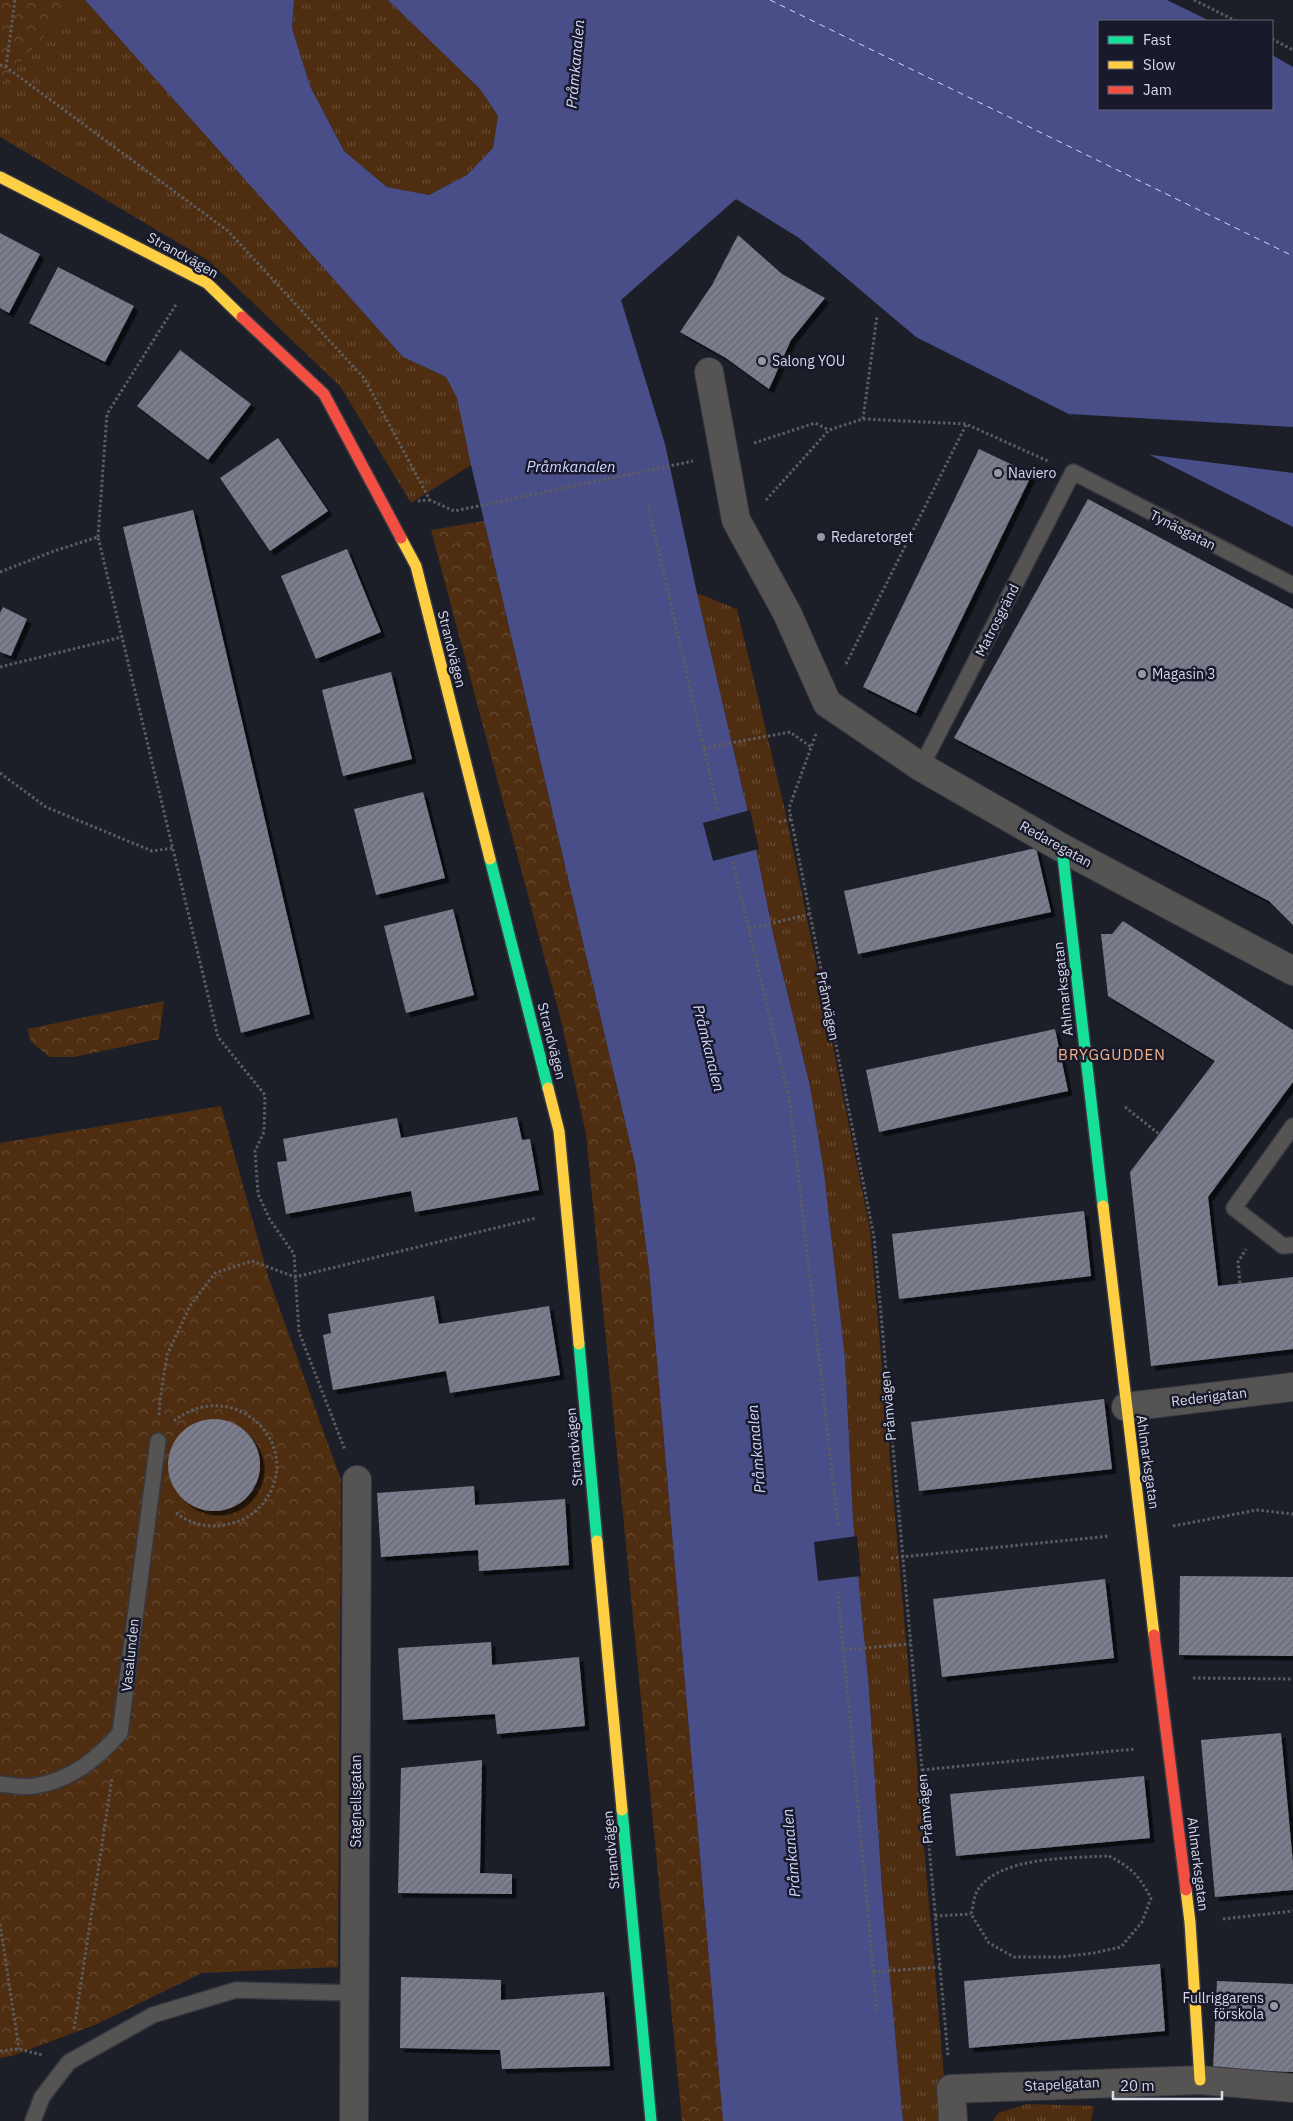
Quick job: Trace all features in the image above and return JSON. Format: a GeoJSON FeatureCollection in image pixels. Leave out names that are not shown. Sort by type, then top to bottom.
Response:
{"type":"FeatureCollection","features":[{"type":"Feature","properties":{"kind":"street","name":"Strandvägen"},"geometry":{"type":"LineString","coordinates":[[0,177],[207,283],[324,394],[416,566],[559,1131],[651,2121]]}},
{"type":"Feature","properties":{"kind":"street"},"geometry":{"type":"LineString","coordinates":[[709,372],[736,520],[787,613],[827,703]]}},
{"type":"Feature","properties":{"kind":"street","name":"Redaregatan"},"geometry":{"type":"LineString","coordinates":[[827,703],[921,767],[1062,848],[1293,971]]}},
{"type":"Feature","properties":{"kind":"street","name":"Ahlmarksgatan"},"geometry":{"type":"LineString","coordinates":[[1062,848],[1126,1407],[1190,1922],[1200,2080]]}},
{"type":"Feature","properties":{"kind":"street","name":"Rederigatan"},"geometry":{"type":"LineString","coordinates":[[1126,1407],[1293,1387]]}},
{"type":"Feature","properties":{"kind":"street","name":"Stagnellsgatan"},"geometry":{"type":"LineString","coordinates":[[354,2121],[357,1480]]}},
{"type":"Feature","properties":{"kind":"street","name":"Stapelgatan"},"geometry":{"type":"LineString","coordinates":[[951,2090],[1200,2080],[1293,2088]]}},
{"type":"Feature","properties":{"kind":"street"},"geometry":{"type":"LineString","coordinates":[[951,2090],[953,2121]]}},
{"type":"Feature","properties":{"kind":"lane","name":"Tynäsgatan"},"geometry":{"type":"LineString","coordinates":[[1073,472],[1293,585]]}},
{"type":"Feature","properties":{"kind":"lane","name":"Matrosgränd"},"geometry":{"type":"LineString","coordinates":[[921,767],[1073,472]]}},
{"type":"Feature","properties":{"kind":"lane"},"geometry":{"type":"LineString","coordinates":[[1293,1126],[1234,1208],[1283,1246],[1293,1245]]}},
{"type":"Feature","properties":{"kind":"lane","name":"Vasalunden"},"geometry":{"type":"LineString","coordinates":[[120,1733],[158,1441]]}},
{"type":"Feature","properties":{"kind":"lane"},"geometry":{"type":"LineString","coordinates":[[0,1784],[34,1787],[59,1779],[82,1768],[101,1754],[120,1733]]}},
{"type":"Feature","properties":{"kind":"lane"},"geometry":{"type":"LineString","coordinates":[[33,2121],[42,2097],[69,2062],[153,2015],[236,1990],[355,1993]]}},
{"type":"Feature","properties":{"kind":"path"},"geometry":{"type":"LineString","coordinates":[[6,67],[15,0]]}},
{"type":"Feature","properties":{"kind":"path"},"geometry":{"type":"LineString","coordinates":[[1194,0],[1234,20]]}},
{"type":"Feature","properties":{"kind":"path"},"geometry":{"type":"LineString","coordinates":[[1273,40],[1293,50]]}},
{"type":"Feature","properties":{"kind":"path"},"geometry":{"type":"LineString","coordinates":[[194,276],[107,414],[98,537],[218,1037],[265,1095],[264,1132],[254,1151],[258,1194],[270,1220],[294,1254],[299,1332],[357,1480]]}},
{"type":"Feature","properties":{"kind":"path"},"geometry":{"type":"LineString","coordinates":[[864,419],[877,316]]}},
{"type":"Feature","properties":{"kind":"path"},"geometry":{"type":"LineString","coordinates":[[736,520],[756,512],[829,430],[864,419],[966,425],[1073,472]]}},
{"type":"Feature","properties":{"kind":"path"},"geometry":{"type":"LineString","coordinates":[[725,452],[815,423],[829,430]]}},
{"type":"Feature","properties":{"kind":"path","name":"Pråmvägen"},"geometry":{"type":"LineString","coordinates":[[951,2090],[901,1557],[874,1237],[789,808],[827,703],[966,425]]}},
{"type":"Feature","properties":{"kind":"path"},"geometry":{"type":"LineString","coordinates":[[454,511],[695,460]]}},
{"type":"Feature","properties":{"kind":"path"},"geometry":{"type":"LineString","coordinates":[[648,505],[718,810]]}},
{"type":"Feature","properties":{"kind":"path"},"geometry":{"type":"LineString","coordinates":[[0,572],[54,551],[98,537]]}},
{"type":"Feature","properties":{"kind":"path"},"geometry":{"type":"LineString","coordinates":[[0,667],[122,637]]}},
{"type":"Feature","properties":{"kind":"path"},"geometry":{"type":"LineString","coordinates":[[704,748],[790,732],[811,747]]}},
{"type":"Feature","properties":{"kind":"path"},"geometry":{"type":"LineString","coordinates":[[0,773],[46,807],[152,851],[173,848]]}},
{"type":"Feature","properties":{"kind":"path"},"geometry":{"type":"LineString","coordinates":[[779,822],[792,819]]}},
{"type":"Feature","properties":{"kind":"path"},"geometry":{"type":"LineString","coordinates":[[733,862],[790,1103],[838,1525]]}},
{"type":"Feature","properties":{"kind":"path"},"geometry":{"type":"LineString","coordinates":[[749,929],[810,914]]}},
{"type":"Feature","properties":{"kind":"path"},"geometry":{"type":"LineString","coordinates":[[158,1441],[160,1400],[167,1355],[190,1306],[215,1273],[252,1261],[295,1277],[567,1210]]}},
{"type":"Feature","properties":{"kind":"path"},"geometry":{"type":"LineString","coordinates":[[1240,1283],[1238,1262],[1258,1227]]}},
{"type":"Feature","properties":{"kind":"path"},"geometry":{"type":"LineString","coordinates":[[153,1478],[162,1496],[174,1511],[192,1522],[222,1527],[241,1521],[258,1510],[268,1496],[274,1481],[274,1448],[259,1423],[238,1409],[213,1405],[202,1406],[184,1413],[169,1425],[158,1441]]}},
{"type":"Feature","properties":{"kind":"path"},"geometry":{"type":"LineString","coordinates":[[891,1558],[1142,1532],[1256,1510],[1293,1514]]}},
{"type":"Feature","properties":{"kind":"path"},"geometry":{"type":"LineString","coordinates":[[838,1591],[877,2011]]}},
{"type":"Feature","properties":{"kind":"path"},"geometry":{"type":"LineString","coordinates":[[844,1650],[910,1644]]}},
{"type":"Feature","properties":{"kind":"path"},"geometry":{"type":"LineString","coordinates":[[1160,1678],[1293,1679]]}},
{"type":"Feature","properties":{"kind":"path"},"geometry":{"type":"LineString","coordinates":[[0,2051],[19,2049],[69,2062],[89,1921],[120,1733]]}},
{"type":"Feature","properties":{"kind":"path"},"geometry":{"type":"LineString","coordinates":[[922,1770],[1167,1746]]}},
{"type":"Feature","properties":{"kind":"path"},"geometry":{"type":"LineString","coordinates":[[1109,1856],[1127,1865],[1141,1878],[1151,1898],[1142,1922],[1121,1947],[1094,1953],[1061,1956],[1014,1957],[988,1942],[971,1914],[977,1892],[991,1876],[1020,1864],[1080,1858],[1109,1856]]}},
{"type":"Feature","properties":{"kind":"path"},"geometry":{"type":"LineString","coordinates":[[1190,1922],[1293,1911]]}},
{"type":"Feature","properties":{"kind":"path"},"geometry":{"type":"LineString","coordinates":[[935,1916],[971,1914]]}},
{"type":"Feature","properties":{"kind":"path"},"geometry":{"type":"LineString","coordinates":[[0,1924],[19,2049]]}},
{"type":"Feature","properties":{"kind":"path"},"geometry":{"type":"LineString","coordinates":[[873,1972],[940,1967]]}},
{"type":"Feature","properties":{"kind":"green space"},"geometry":{"type":"Polygon","coordinates":[[[0,0],[79,0],[0,84],[0,0]]]}},
{"type":"Feature","properties":{"kind":"green space"},"geometry":{"type":"Polygon","coordinates":[[[79,0],[85,0],[403,357],[446,377],[458,398],[471,465],[411,503],[340,386],[209,261],[0,137],[0,84],[79,0]]]}},
{"type":"Feature","properties":{"kind":"green space"},"geometry":{"type":"Polygon","coordinates":[[[294,0],[388,0],[480,89],[498,116],[493,148],[467,175],[429,195],[387,187],[344,151],[310,86],[292,28],[294,0]]]}},
{"type":"Feature","properties":{"kind":"green space"},"geometry":{"type":"Polygon","coordinates":[[[484,521],[635,1164],[649,1269],[723,2121],[682,2121],[586,1134],[561,1020],[431,530],[484,521]]]}},
{"type":"Feature","properties":{"kind":"green space"},"geometry":{"type":"Polygon","coordinates":[[[697,593],[737,609],[785,810],[870,1229],[948,2121],[903,2121],[882,1889],[869,1689],[853,1520],[845,1358],[824,1172],[810,1086],[774,938],[753,834],[697,593]]]}},
{"type":"Feature","properties":{"kind":"green space"},"geometry":{"type":"Polygon","coordinates":[[[164,1001],[159,1039],[74,1057],[50,1057],[31,1042],[27,1029],[164,1001]]]}},
{"type":"Feature","properties":{"kind":"green space"},"geometry":{"type":"Polygon","coordinates":[[[221,1106],[269,1279],[341,1480],[338,1967],[202,1973],[97,2024],[12,2056],[0,2058],[0,1143],[221,1106]]]}},
{"type":"Feature","properties":{"kind":"green space"},"geometry":{"type":"Polygon","coordinates":[[[1027,2104],[1094,2106],[1091,2121],[993,2121],[998,2113],[1027,2104]]]}},
{"type":"Feature","properties":{"kind":"water","name":"Pråmkanalen"},"geometry":{"type":"Polygon","coordinates":[[[85,0],[294,0],[292,28],[310,86],[344,151],[387,187],[429,195],[467,175],[493,148],[498,116],[480,89],[388,0],[1167,0],[1208,20],[1098,20],[1098,110],[1273,110],[1273,56],[1293,67],[1293,527],[916,337],[799,238],[736,199],[621,300],[665,444],[697,593],[753,834],[774,938],[810,1086],[824,1172],[845,1358],[853,1520],[869,1689],[882,1889],[903,2121],[723,2121],[649,1269],[635,1164],[471,465],[457,398],[446,377],[403,357],[85,0]]]}},
{"type":"Feature","properties":{"kind":"pier"},"geometry":{"type":"Polygon","coordinates":[[[1069,414],[1293,427],[1293,473],[1144,454],[1069,414]]]}},
{"type":"Feature","properties":{"kind":"pier"},"geometry":{"type":"Polygon","coordinates":[[[750,810],[759,849],[713,861],[703,823],[750,810]]]}},
{"type":"Feature","properties":{"kind":"pier"},"geometry":{"type":"Polygon","coordinates":[[[857,1536],[861,1576],[818,1581],[814,1542],[857,1536]]]}},
{"type":"Feature","properties":{"kind":"building"},"geometry":{"type":"Polygon","coordinates":[[[0,233],[40,254],[9,313],[0,308],[0,233]]]}},
{"type":"Feature","properties":{"kind":"building"},"geometry":{"type":"Polygon","coordinates":[[[738,235],[782,274],[825,298],[791,340],[769,389],[726,358],[680,332],[712,285],[738,235]]]}},
{"type":"Feature","properties":{"kind":"building"},"geometry":{"type":"Polygon","coordinates":[[[58,267],[134,306],[105,362],[29,323],[58,267]]]}},
{"type":"Feature","properties":{"kind":"building"},"geometry":{"type":"Polygon","coordinates":[[[180,350],[251,404],[208,460],[137,406],[180,350]]]}},
{"type":"Feature","properties":{"kind":"building"},"geometry":{"type":"Polygon","coordinates":[[[278,438],[328,511],[270,551],[220,478],[278,438]]]}},
{"type":"Feature","properties":{"kind":"building"},"geometry":{"type":"Polygon","coordinates":[[[979,449],[1032,474],[916,713],[863,687],[979,449]]]}},
{"type":"Feature","properties":{"kind":"building","name":"Magasin 3"},"geometry":{"type":"Polygon","coordinates":[[[1088,499],[1293,609],[1293,925],[1269,901],[954,738],[1088,499]]]}},
{"type":"Feature","properties":{"kind":"building"},"geometry":{"type":"Polygon","coordinates":[[[193,510],[310,1014],[241,1033],[123,527],[193,510]]]}},
{"type":"Feature","properties":{"kind":"building"},"geometry":{"type":"Polygon","coordinates":[[[347,549],[381,632],[316,659],[281,576],[347,549]]]}},
{"type":"Feature","properties":{"kind":"building"},"geometry":{"type":"Polygon","coordinates":[[[3,607],[27,619],[11,656],[0,652],[0,613],[3,607]]]}},
{"type":"Feature","properties":{"kind":"building"},"geometry":{"type":"Polygon","coordinates":[[[391,672],[412,759],[343,776],[322,690],[391,672]]]}},
{"type":"Feature","properties":{"kind":"building"},"geometry":{"type":"Polygon","coordinates":[[[423,792],[445,878],[376,895],[354,809],[423,792]]]}},
{"type":"Feature","properties":{"kind":"building"},"geometry":{"type":"Polygon","coordinates":[[[1036,848],[1051,912],[858,954],[844,891],[1036,848]]]}},
{"type":"Feature","properties":{"kind":"building"},"geometry":{"type":"Polygon","coordinates":[[[453,909],[474,995],[406,1013],[384,926],[453,909]]]}},
{"type":"Feature","properties":{"kind":"building"},"geometry":{"type":"Polygon","coordinates":[[[1123,921],[1293,1030],[1293,1082],[1208,1197],[1218,1286],[1293,1277],[1293,1349],[1151,1366],[1130,1172],[1215,1061],[1108,996],[1101,934],[1112,934],[1123,921]]]}},
{"type":"Feature","properties":{"kind":"building"},"geometry":{"type":"Polygon","coordinates":[[[1055,1029],[1068,1091],[879,1132],[866,1070],[1055,1029]]]}},
{"type":"Feature","properties":{"kind":"building"},"geometry":{"type":"Polygon","coordinates":[[[517,1117],[522,1140],[530,1139],[539,1190],[415,1212],[411,1191],[286,1214],[277,1162],[287,1161],[283,1139],[397,1118],[401,1138],[517,1117]]]}},
{"type":"Feature","properties":{"kind":"building"},"geometry":{"type":"Polygon","coordinates":[[[1084,1211],[1091,1276],[899,1299],[892,1234],[1084,1211]]]}},
{"type":"Feature","properties":{"kind":"building"},"geometry":{"type":"Polygon","coordinates":[[[434,1296],[439,1324],[549,1306],[560,1375],[450,1393],[446,1371],[333,1390],[323,1335],[331,1333],[328,1314],[434,1296]]]}},
{"type":"Feature","properties":{"kind":"building"},"geometry":{"type":"Polygon","coordinates":[[[1104,1399],[1112,1469],[919,1491],[911,1422],[1104,1399]]]}},
{"type":"Feature","properties":{"kind":"building"},"geometry":{"type":"Polygon","coordinates":[[[214,1419],[232,1422],[247,1432],[257,1447],[260,1465],[257,1483],[247,1498],[232,1508],[214,1511],[196,1508],[181,1498],[171,1483],[168,1465],[171,1447],[181,1432],[196,1422],[214,1419]]]}},
{"type":"Feature","properties":{"kind":"building"},"geometry":{"type":"Polygon","coordinates":[[[474,1486],[475,1505],[565,1499],[569,1565],[479,1571],[478,1550],[381,1557],[377,1493],[474,1486]]]}},
{"type":"Feature","properties":{"kind":"building"},"geometry":{"type":"Polygon","coordinates":[[[1180,1576],[1293,1577],[1293,1656],[1179,1655],[1180,1576]]]}},
{"type":"Feature","properties":{"kind":"building"},"geometry":{"type":"Polygon","coordinates":[[[1105,1579],[1114,1658],[942,1677],[933,1599],[1105,1579]]]}},
{"type":"Feature","properties":{"kind":"building"},"geometry":{"type":"Polygon","coordinates":[[[491,1642],[492,1665],[579,1657],[585,1726],[497,1734],[495,1714],[403,1720],[398,1648],[491,1642]]]}},
{"type":"Feature","properties":{"kind":"building"},"geometry":{"type":"Polygon","coordinates":[[[1281,1733],[1293,1864],[1293,1890],[1215,1897],[1201,1740],[1281,1733]]]}},
{"type":"Feature","properties":{"kind":"building"},"geometry":{"type":"Polygon","coordinates":[[[482,1760],[480,1873],[512,1874],[512,1894],[398,1893],[401,1768],[482,1760]]]}},
{"type":"Feature","properties":{"kind":"building"},"geometry":{"type":"Polygon","coordinates":[[[1144,1776],[1150,1838],[956,1856],[950,1794],[1144,1776]]]}},
{"type":"Feature","properties":{"kind":"building"},"geometry":{"type":"Polygon","coordinates":[[[1160,1964],[1165,2031],[969,2048],[964,1981],[1160,1964]]]}},
{"type":"Feature","properties":{"kind":"building"},"geometry":{"type":"Polygon","coordinates":[[[401,1977],[501,1980],[501,2000],[604,1992],[610,2066],[502,2069],[500,2050],[400,2048],[401,1977]]]}},
{"type":"Feature","properties":{"kind":"building"},"geometry":{"type":"Polygon","coordinates":[[[1217,1981],[1293,1984],[1293,2072],[1213,2069],[1217,1981]]]}},
{"type":"Feature","properties":{"kind":"ferry route"},"geometry":{"type":"LineString","coordinates":[[770,0],[1293,256]]}},
{"type":"Feature","properties":{"kind":"traffic: fast"},"geometry":{"type":"LineString","coordinates":[[1062,848],[1103,1206]]}},
{"type":"Feature","properties":{"kind":"traffic: fast"},"geometry":{"type":"LineString","coordinates":[[490,859],[548,1088]]}},
{"type":"Feature","properties":{"kind":"traffic: fast"},"geometry":{"type":"LineString","coordinates":[[579,1344],[597,1541]]}},
{"type":"Feature","properties":{"kind":"traffic: fast"},"geometry":{"type":"LineString","coordinates":[[622,1810],[651,2121]]}},
{"type":"Feature","properties":{"kind":"traffic: slow"},"geometry":{"type":"LineString","coordinates":[[0,177],[207,283],[242,317]]}},
{"type":"Feature","properties":{"kind":"traffic: slow"},"geometry":{"type":"LineString","coordinates":[[401,538],[416,566],[490,859]]}},
{"type":"Feature","properties":{"kind":"traffic: slow"},"geometry":{"type":"LineString","coordinates":[[548,1088],[559,1131],[579,1344]]}},
{"type":"Feature","properties":{"kind":"traffic: slow"},"geometry":{"type":"LineString","coordinates":[[1103,1206],[1154,1635]]}},
{"type":"Feature","properties":{"kind":"traffic: slow"},"geometry":{"type":"LineString","coordinates":[[597,1541],[622,1810]]}},
{"type":"Feature","properties":{"kind":"traffic: slow"},"geometry":{"type":"LineString","coordinates":[[1186,1890],[1190,1922],[1200,2080]]}},
{"type":"Feature","properties":{"kind":"traffic: jam"},"geometry":{"type":"LineString","coordinates":[[242,317],[324,394],[401,538]]}},
{"type":"Feature","properties":{"kind":"traffic: jam"},"geometry":{"type":"LineString","coordinates":[[1154,1635],[1186,1890]]}},
{"type":"Feature","properties":{"kind":"place","name":"Salong YOU"},"geometry":{"type":"Point","coordinates":[762,361]}},
{"type":"Feature","properties":{"kind":"place","name":"Naviero"},"geometry":{"type":"Point","coordinates":[998,473]}},
{"type":"Feature","properties":{"kind":"place","name":"Redaretorget"},"geometry":{"type":"Point","coordinates":[821,537]}},
{"type":"Feature","properties":{"kind":"place","name":"Magasin 3"},"geometry":{"type":"Point","coordinates":[1142,674]}},
{"type":"Feature","properties":{"kind":"place","name":"Fullriggarens förskola"},"geometry":{"type":"Point","coordinates":[1274,2006]}},
{"type":"Feature","properties":{"kind":"district","name":"BRYGGUDDEN"},"geometry":{"type":"Point","coordinates":[1112,1054]}}]}
